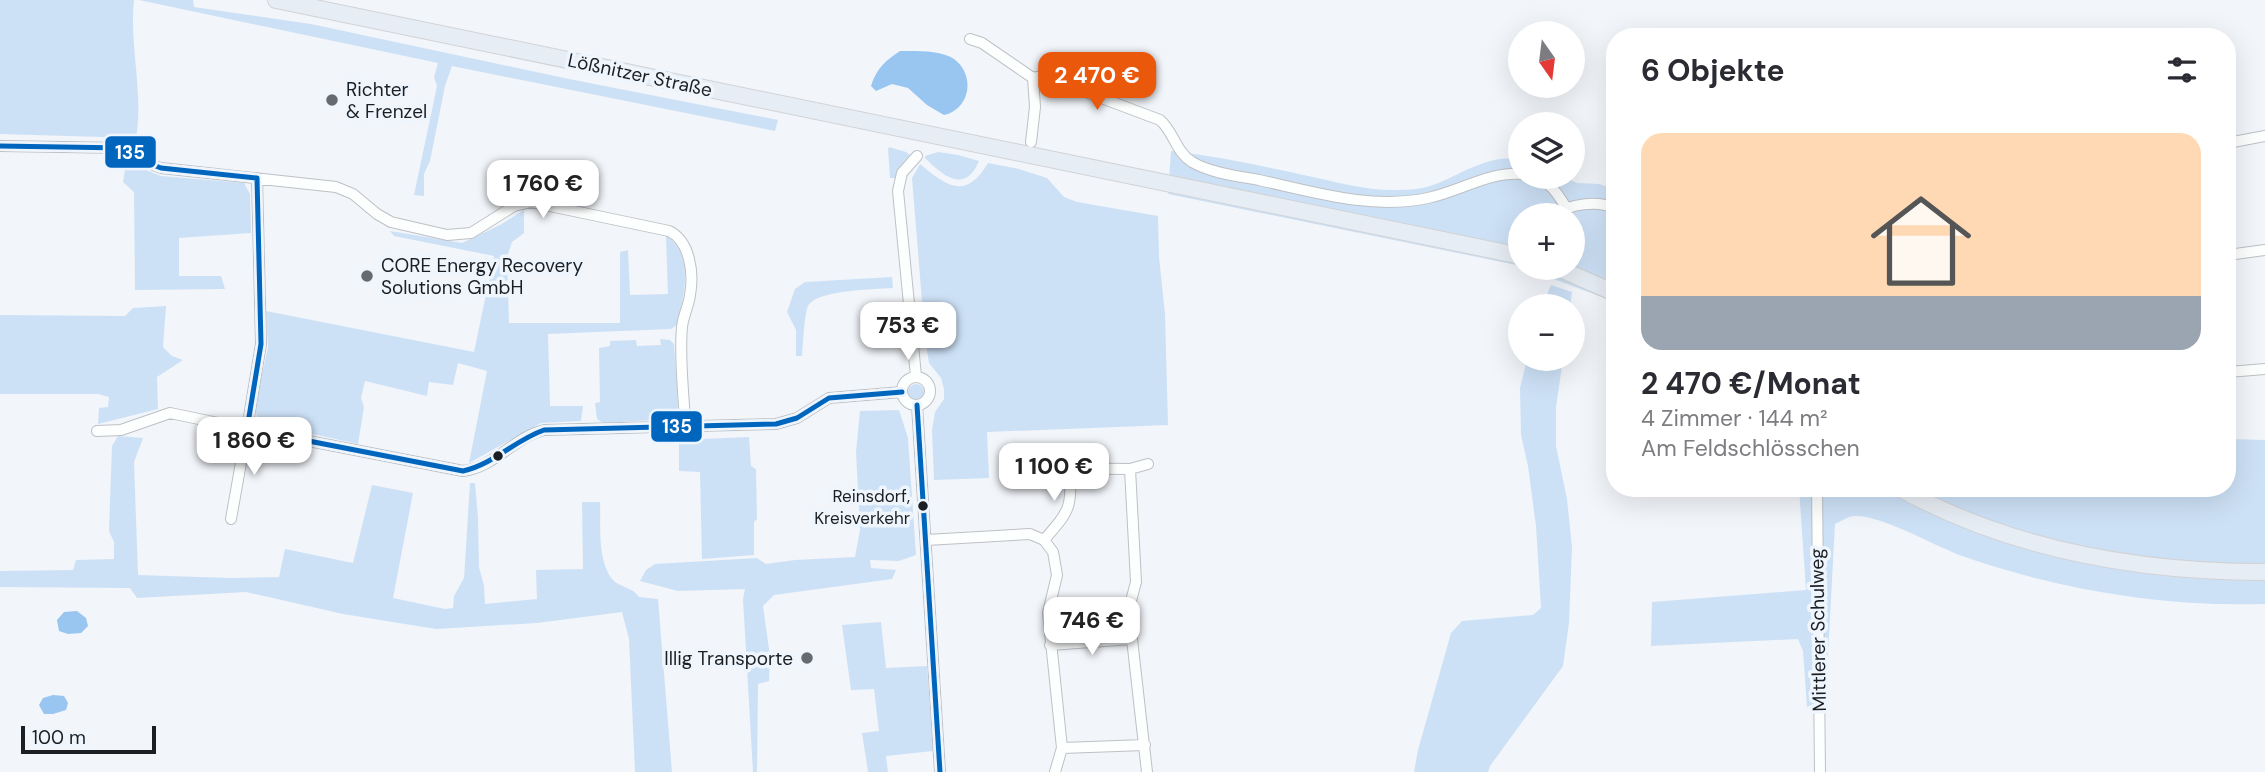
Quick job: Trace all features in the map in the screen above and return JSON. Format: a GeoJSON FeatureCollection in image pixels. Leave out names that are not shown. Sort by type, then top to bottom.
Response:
{"type":"FeatureCollection","features":[{"type":"Feature","properties":{"kind":"main road","name":"Lößnitzer Straße"},"geometry":{"type":"LineString","coordinates":[[276,0],[1508,250]]}},
{"type":"Feature","properties":{"kind":"main road"},"geometry":{"type":"LineString","coordinates":[[1585,279],[1606,289]]}},
{"type":"Feature","properties":{"kind":"main road"},"geometry":{"type":"LineString","coordinates":[[1916,497],[2008,536],[2077,554],[2159,568],[2265,572]]}},
{"type":"Feature","properties":{"kind":"street"},"geometry":{"type":"LineString","coordinates":[[970,39],[982,43],[1033,78],[1043,76],[1160,120],[1166,125],[1183,155],[1204,167],[1332,196],[1366,202],[1397,203],[1444,194],[1491,176],[1508,173]]}},
{"type":"Feature","properties":{"kind":"street"},"geometry":{"type":"LineString","coordinates":[[1031,142],[1035,107],[1033,78]]}},
{"type":"Feature","properties":{"kind":"street"},"geometry":{"type":"LineString","coordinates":[[2236,141],[2265,136]]}},
{"type":"Feature","properties":{"kind":"street"},"geometry":{"type":"LineString","coordinates":[[0,146],[119,148],[129,150],[148,163],[161,167],[336,187],[353,194],[391,222],[447,235],[471,233],[514,206],[531,202],[674,233],[681,239],[686,250],[691,287],[682,326],[685,426]]}},
{"type":"Feature","properties":{"kind":"street"},"geometry":{"type":"LineString","coordinates":[[916,376],[898,191],[902,173],[917,156]]}},
{"type":"Feature","properties":{"kind":"street"},"geometry":{"type":"LineString","coordinates":[[230,519],[261,344],[257,178]]}},
{"type":"Feature","properties":{"kind":"street"},"geometry":{"type":"LineString","coordinates":[[1585,207],[1606,206]]}},
{"type":"Feature","properties":{"kind":"street"},"geometry":{"type":"LineString","coordinates":[[2236,254],[2265,250]]}},
{"type":"Feature","properties":{"kind":"street"},"geometry":{"type":"LineString","coordinates":[[2236,371],[2265,369]]}},
{"type":"Feature","properties":{"kind":"street"},"geometry":{"type":"LineString","coordinates":[[916,376],[927,381],[931,390],[926,401],[917,405],[906,401],[902,392],[905,381],[916,376]]}},
{"type":"Feature","properties":{"kind":"street"},"geometry":{"type":"LineString","coordinates":[[97,431],[121,430],[170,413],[463,471],[476,468],[544,430],[787,422],[829,398],[902,392]]}},
{"type":"Feature","properties":{"kind":"street"},"geometry":{"type":"LineString","coordinates":[[917,405],[940,772]]}},
{"type":"Feature","properties":{"kind":"street"},"geometry":{"type":"LineString","coordinates":[[1029,468],[1130,469],[1148,464]]}},
{"type":"Feature","properties":{"kind":"street"},"geometry":{"type":"LineString","coordinates":[[1044,540],[1064,517],[1071,502],[1070,468]]}},
{"type":"Feature","properties":{"kind":"street"},"geometry":{"type":"LineString","coordinates":[[1130,469],[1136,582],[1127,616],[1147,772]]}},
{"type":"Feature","properties":{"kind":"street","name":"Mittlerer Schulweg"},"geometry":{"type":"LineString","coordinates":[[1817,497],[1820,772]]}},
{"type":"Feature","properties":{"kind":"street"},"geometry":{"type":"LineString","coordinates":[[926,540],[1030,534],[1044,540],[1053,552],[1057,575],[1048,613],[1062,748],[1055,772]]}},
{"type":"Feature","properties":{"kind":"street"},"geometry":{"type":"LineString","coordinates":[[1051,645],[1132,639]]}},
{"type":"Feature","properties":{"kind":"street"},"geometry":{"type":"LineString","coordinates":[[1062,748],[1145,745]]}},
{"type":"Feature","properties":{"kind":"shaded area"},"geometry":{"type":"Polygon","coordinates":[[[0,0],[134,0],[133,34],[138,104],[136,138],[0,134],[0,0]]]}},
{"type":"Feature","properties":{"kind":"shaded area"},"geometry":{"type":"Polygon","coordinates":[[[139,0],[193,0],[194,7],[311,24],[778,120],[775,131],[452,66],[445,86],[430,161],[424,174],[424,196],[414,195],[437,86],[434,77],[438,63],[139,0]]]}},
{"type":"Feature","properties":{"kind":"shaded area"},"geometry":{"type":"Polygon","coordinates":[[[889,147],[910,155],[895,178],[890,178],[889,147]]]}},
{"type":"Feature","properties":{"kind":"shaded area"},"geometry":{"type":"Polygon","coordinates":[[[1171,151],[1240,162],[1352,186],[1386,190],[1426,187],[1486,162],[1508,158],[1508,189],[1585,189],[1585,183],[1606,186],[1606,299],[1556,280],[1585,280],[1585,203],[1508,203],[1508,263],[1168,194],[1171,151]]]}},
{"type":"Feature","properties":{"kind":"shaded area"},"geometry":{"type":"Polygon","coordinates":[[[938,152],[979,161],[967,177],[953,179],[925,158],[938,152]]]}},
{"type":"Feature","properties":{"kind":"shaded area"},"geometry":{"type":"Polygon","coordinates":[[[126,162],[161,176],[244,183],[250,194],[251,233],[179,238],[179,276],[221,276],[225,289],[135,290],[134,192],[123,182],[126,162]]]}},
{"type":"Feature","properties":{"kind":"shaded area"},"geometry":{"type":"Polygon","coordinates":[[[988,163],[1047,178],[1064,197],[1077,202],[1158,216],[1165,314],[1168,425],[987,432],[989,478],[934,480],[932,430],[935,412],[944,399],[944,389],[941,378],[929,363],[925,338],[912,178],[920,164],[948,184],[964,186],[980,175],[988,163]]]}},
{"type":"Feature","properties":{"kind":"shaded area"},"geometry":{"type":"Polygon","coordinates":[[[524,210],[524,233],[512,242],[507,257],[509,323],[620,323],[620,252],[628,250],[630,295],[668,294],[666,236],[675,244],[684,265],[682,302],[677,325],[671,329],[548,334],[550,406],[583,406],[581,421],[541,423],[469,463],[487,371],[458,363],[453,385],[429,382],[427,396],[365,381],[358,444],[258,422],[255,407],[268,347],[266,311],[474,352],[494,256],[394,236],[390,231],[462,243],[524,210]]]}},
{"type":"Feature","properties":{"kind":"shaded area"},"geometry":{"type":"Polygon","coordinates":[[[892,277],[893,288],[847,291],[813,301],[807,311],[802,356],[796,356],[796,330],[787,312],[795,289],[805,282],[892,277]]]}},
{"type":"Feature","properties":{"kind":"shaded area"},"geometry":{"type":"Polygon","coordinates":[[[1551,285],[1572,292],[1572,294],[1547,294],[1551,285]]]}},
{"type":"Feature","properties":{"kind":"shaded area"},"geometry":{"type":"Polygon","coordinates":[[[166,306],[163,347],[172,356],[183,360],[157,377],[158,409],[98,424],[99,408],[108,407],[109,397],[98,394],[0,394],[0,315],[125,316],[133,308],[166,306]]]}},
{"type":"Feature","properties":{"kind":"shaded area"},"geometry":{"type":"Polygon","coordinates":[[[660,339],[670,340],[674,344],[678,406],[676,413],[669,419],[603,423],[597,419],[595,403],[600,402],[599,348],[610,346],[610,341],[636,340],[637,346],[661,345],[660,339]]]}},
{"type":"Feature","properties":{"kind":"shaded area"},"geometry":{"type":"Polygon","coordinates":[[[1524,371],[1561,371],[1556,407],[1556,446],[1567,499],[1572,547],[1569,623],[1563,666],[1488,772],[1414,772],[1451,633],[1462,621],[1533,615],[1541,608],[1536,526],[1521,435],[1520,388],[1524,371]]]}},
{"type":"Feature","properties":{"kind":"shaded area"},"geometry":{"type":"Polygon","coordinates":[[[913,384],[919,384],[924,392],[922,398],[913,400],[908,395],[908,389],[913,384]]]}},
{"type":"Feature","properties":{"kind":"shaded area"},"geometry":{"type":"Polygon","coordinates":[[[899,410],[908,438],[916,555],[899,561],[870,560],[871,568],[896,570],[892,579],[774,595],[763,606],[770,656],[769,681],[758,684],[757,772],[753,772],[743,599],[745,589],[678,591],[640,581],[646,570],[655,564],[757,558],[766,564],[855,557],[860,530],[856,452],[860,411],[899,410]]]}},
{"type":"Feature","properties":{"kind":"shaded area"},"geometry":{"type":"Polygon","coordinates":[[[118,436],[143,438],[134,462],[138,575],[279,577],[285,549],[353,563],[372,485],[413,493],[393,598],[445,609],[453,608],[454,596],[464,578],[470,483],[475,483],[479,567],[485,604],[537,599],[536,570],[583,569],[582,502],[600,502],[602,552],[607,571],[618,584],[639,597],[658,599],[672,772],[635,772],[629,639],[622,612],[537,623],[436,629],[343,614],[246,592],[137,598],[130,588],[0,587],[0,571],[73,570],[76,560],[114,559],[114,542],[109,531],[112,446],[118,436]]]}},
{"type":"Feature","properties":{"kind":"shaded area"},"geometry":{"type":"Polygon","coordinates":[[[749,437],[751,466],[756,469],[757,519],[754,522],[754,555],[702,559],[700,472],[679,471],[679,440],[749,437]]]}},
{"type":"Feature","properties":{"kind":"shaded area"},"geometry":{"type":"Polygon","coordinates":[[[2236,439],[2265,440],[2265,604],[2189,603],[2075,587],[2001,569],[1965,557],[1894,526],[1855,516],[1835,524],[1827,674],[1817,673],[1817,702],[1807,707],[1803,651],[1798,639],[1651,646],[1652,602],[1806,590],[1800,497],[2236,497],[2236,439]]]}},
{"type":"Feature","properties":{"kind":"shaded area"},"geometry":{"type":"Polygon","coordinates":[[[1096,608],[1099,632],[1067,638],[1062,610],[1096,608]]]}},
{"type":"Feature","properties":{"kind":"shaded area"},"geometry":{"type":"Polygon","coordinates":[[[881,622],[886,668],[927,666],[933,751],[886,756],[888,772],[868,772],[862,733],[879,731],[874,689],[851,690],[842,625],[881,622]]]}},
{"type":"Feature","properties":{"kind":"water"},"geometry":{"type":"Polygon","coordinates":[[[900,51],[935,53],[954,59],[961,66],[967,82],[967,91],[960,106],[944,115],[927,105],[908,88],[892,84],[876,91],[871,86],[879,70],[900,51]]]}},
{"type":"Feature","properties":{"kind":"water"},"geometry":{"type":"Polygon","coordinates":[[[77,611],[86,618],[88,626],[81,633],[68,634],[59,631],[57,620],[64,612],[77,611]]]}},
{"type":"Feature","properties":{"kind":"water"},"geometry":{"type":"Polygon","coordinates":[[[64,696],[68,703],[66,710],[44,714],[39,705],[43,698],[64,696]]]}},
{"type":"Feature","properties":{"kind":"transit line","name":"135"},"geometry":{"type":"LineString","coordinates":[[0,146],[124,148],[161,168],[257,178]]}},
{"type":"Feature","properties":{"kind":"transit line","name":"135"},"geometry":{"type":"LineString","coordinates":[[257,178],[261,344],[247,429],[463,471],[485,463],[544,430],[776,424],[797,418],[829,398],[902,392]]}},
{"type":"Feature","properties":{"kind":"transit line","name":"135"},"geometry":{"type":"LineString","coordinates":[[917,405],[940,772]]}},
{"type":"Feature","properties":{"kind":"place","name":"Richter & Frenzel"},"geometry":{"type":"Point","coordinates":[332,100]}},
{"type":"Feature","properties":{"kind":"place","name":"CORE Energy Recovery Solutions GmbH"},"geometry":{"type":"Point","coordinates":[367,276]}},
{"type":"Feature","properties":{"kind":"place","name":"Reinsdorf, Kreisverkehr"},"geometry":{"type":"Point","coordinates":[923,506]}},
{"type":"Feature","properties":{"kind":"place","name":"Illig Transporte"},"geometry":{"type":"Point","coordinates":[807,658]}}]}
